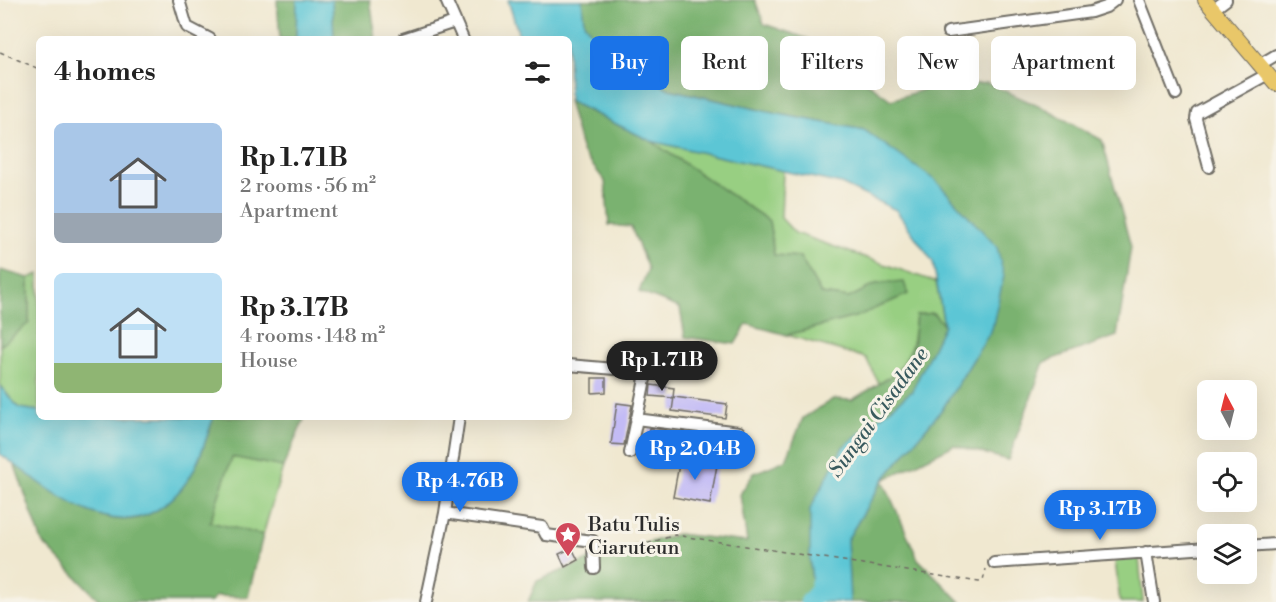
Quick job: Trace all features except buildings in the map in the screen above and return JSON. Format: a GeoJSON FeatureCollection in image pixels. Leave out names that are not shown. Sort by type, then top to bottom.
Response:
{"type":"FeatureCollection","features":[{"type":"Feature","properties":{"kind":"main road"},"geometry":{"type":"LineString","coordinates":[[1210,5],[1267,74]]}},
{"type":"Feature","properties":{"kind":"street"},"geometry":{"type":"LineString","coordinates":[[179,0],[187,27],[204,36]]}},
{"type":"Feature","properties":{"kind":"street"},"geometry":{"type":"LineString","coordinates":[[446,0],[462,36]]}},
{"type":"Feature","properties":{"kind":"street"},"geometry":{"type":"LineString","coordinates":[[948,32],[1092,12],[1106,7],[1115,0]]}},
{"type":"Feature","properties":{"kind":"street"},"geometry":{"type":"LineString","coordinates":[[1139,0],[1176,94]]}},
{"type":"Feature","properties":{"kind":"street"},"geometry":{"type":"LineString","coordinates":[[1210,5],[1226,0]]}},
{"type":"Feature","properties":{"kind":"street"},"geometry":{"type":"LineString","coordinates":[[412,36],[455,22]]}},
{"type":"Feature","properties":{"kind":"street"},"geometry":{"type":"LineString","coordinates":[[1209,167],[1196,119],[1197,113],[1267,74],[1276,55]]}},
{"type":"Feature","properties":{"kind":"street"},"geometry":{"type":"LineString","coordinates":[[572,365],[639,371],[645,379],[630,453]]}},
{"type":"Feature","properties":{"kind":"street"},"geometry":{"type":"LineString","coordinates":[[636,419],[739,432]]}},
{"type":"Feature","properties":{"kind":"street"},"geometry":{"type":"LineString","coordinates":[[426,602],[445,513],[459,420]]}},
{"type":"Feature","properties":{"kind":"street"},"geometry":{"type":"LineString","coordinates":[[445,513],[542,527],[546,535],[593,541],[594,568]]}},
{"type":"Feature","properties":{"kind":"street"},"geometry":{"type":"LineString","coordinates":[[1257,545],[1276,544]]}},
{"type":"Feature","properties":{"kind":"street"},"geometry":{"type":"LineString","coordinates":[[994,564],[1197,549]]}},
{"type":"Feature","properties":{"kind":"street"},"geometry":{"type":"LineString","coordinates":[[1146,552],[1154,602]]}},
{"type":"Feature","properties":{"kind":"path"},"geometry":{"type":"LineString","coordinates":[[0,52],[36,68]]}},
{"type":"Feature","properties":{"kind":"path"},"geometry":{"type":"LineString","coordinates":[[594,552],[643,545],[675,535],[983,581],[987,566],[994,564]]}},
{"type":"Feature","properties":{"kind":"green space"},"geometry":{"type":"Polygon","coordinates":[[[277,0],[297,0],[296,36],[280,36],[277,0]]]}},
{"type":"Feature","properties":{"kind":"green space"},"geometry":{"type":"Polygon","coordinates":[[[332,0],[370,0],[376,36],[334,36],[332,0]]]}},
{"type":"Feature","properties":{"kind":"green space"},"geometry":{"type":"Polygon","coordinates":[[[582,0],[755,0],[764,24],[799,36],[780,36],[780,90],[877,90],[891,100],[923,90],[979,90],[979,84],[987,83],[991,85],[991,90],[1003,90],[1043,108],[1102,140],[1131,247],[1117,336],[1044,362],[1008,460],[954,445],[883,480],[943,408],[992,329],[864,130],[773,113],[669,89],[669,36],[594,36],[584,23],[582,0]]]}},
{"type":"Feature","properties":{"kind":"green space"},"geometry":{"type":"Polygon","coordinates":[[[572,103],[651,141],[769,221],[774,255],[800,257],[821,294],[849,298],[876,284],[904,282],[908,294],[858,316],[787,335],[747,324],[735,344],[685,337],[680,308],[639,292],[648,269],[631,227],[609,225],[605,181],[582,152],[572,116],[572,103]]]}},
{"type":"Feature","properties":{"kind":"green space"},"geometry":{"type":"Polygon","coordinates":[[[651,141],[783,171],[781,218],[795,233],[936,282],[944,325],[933,313],[916,315],[908,356],[898,370],[879,384],[866,358],[787,335],[858,316],[876,284],[849,298],[821,294],[800,257],[774,255],[769,221],[651,141]]]}},
{"type":"Feature","properties":{"kind":"green space"},"geometry":{"type":"Polygon","coordinates":[[[0,270],[29,278],[29,323],[0,346],[0,270]]]}},
{"type":"Feature","properties":{"kind":"green space"},"geometry":{"type":"Polygon","coordinates":[[[36,275],[36,411],[19,408],[0,386],[0,346],[29,323],[29,278],[36,275]]]}},
{"type":"Feature","properties":{"kind":"green space"},"geometry":{"type":"Polygon","coordinates":[[[933,313],[944,325],[912,391],[843,447],[810,564],[815,602],[528,602],[537,581],[590,559],[678,534],[747,542],[740,494],[754,473],[786,460],[803,418],[833,399],[852,400],[899,372],[913,345],[916,315],[933,313]]]}},
{"type":"Feature","properties":{"kind":"green space"},"geometry":{"type":"Polygon","coordinates":[[[213,420],[304,420],[283,467],[232,457],[210,522],[263,535],[248,597],[216,596],[211,602],[101,602],[42,542],[14,463],[79,507],[101,516],[123,520],[144,516],[166,504],[187,481],[199,459],[213,420]]]}},
{"type":"Feature","properties":{"kind":"green space"},"geometry":{"type":"Polygon","coordinates":[[[232,457],[283,467],[263,535],[209,522],[232,457]]]}},
{"type":"Feature","properties":{"kind":"green space"},"geometry":{"type":"Polygon","coordinates":[[[883,480],[918,559],[961,602],[850,602],[847,540],[883,480]]]}},
{"type":"Feature","properties":{"kind":"green space"},"geometry":{"type":"Polygon","coordinates":[[[1139,558],[1143,602],[1120,602],[1115,560],[1139,558]]]}},
{"type":"Feature","properties":{"kind":"water"},"geometry":{"type":"Polygon","coordinates":[[[297,0],[332,0],[334,36],[296,36],[297,0]]]}},
{"type":"Feature","properties":{"kind":"water"},"geometry":{"type":"Polygon","coordinates":[[[508,0],[582,0],[584,23],[594,36],[590,36],[590,90],[669,89],[773,113],[864,130],[936,181],[997,247],[1004,276],[992,329],[943,408],[883,480],[847,540],[850,602],[815,602],[810,564],[810,509],[843,447],[912,391],[944,325],[933,262],[896,210],[841,184],[651,141],[572,102],[572,36],[519,36],[508,0]]]}},
{"type":"Feature","properties":{"kind":"water"},"geometry":{"type":"Polygon","coordinates":[[[0,386],[19,408],[36,411],[36,420],[213,420],[188,480],[165,504],[142,517],[118,519],[94,514],[69,502],[0,454],[0,386]]]}},
{"type":"Feature","properties":{"kind":"waterway"},"geometry":{"type":"LineString","coordinates":[[809,602],[816,594],[823,574]]}},
{"type":"Feature","properties":{"kind":"place","name":"Batu Tulis Ciaruteun"},"geometry":{"type":"Point","coordinates":[568,558]}},
{"type":"Feature","properties":{"kind":"water label","name":"Sungai Cisadane"},"geometry":{"type":"Point","coordinates":[878,412]}}]}
